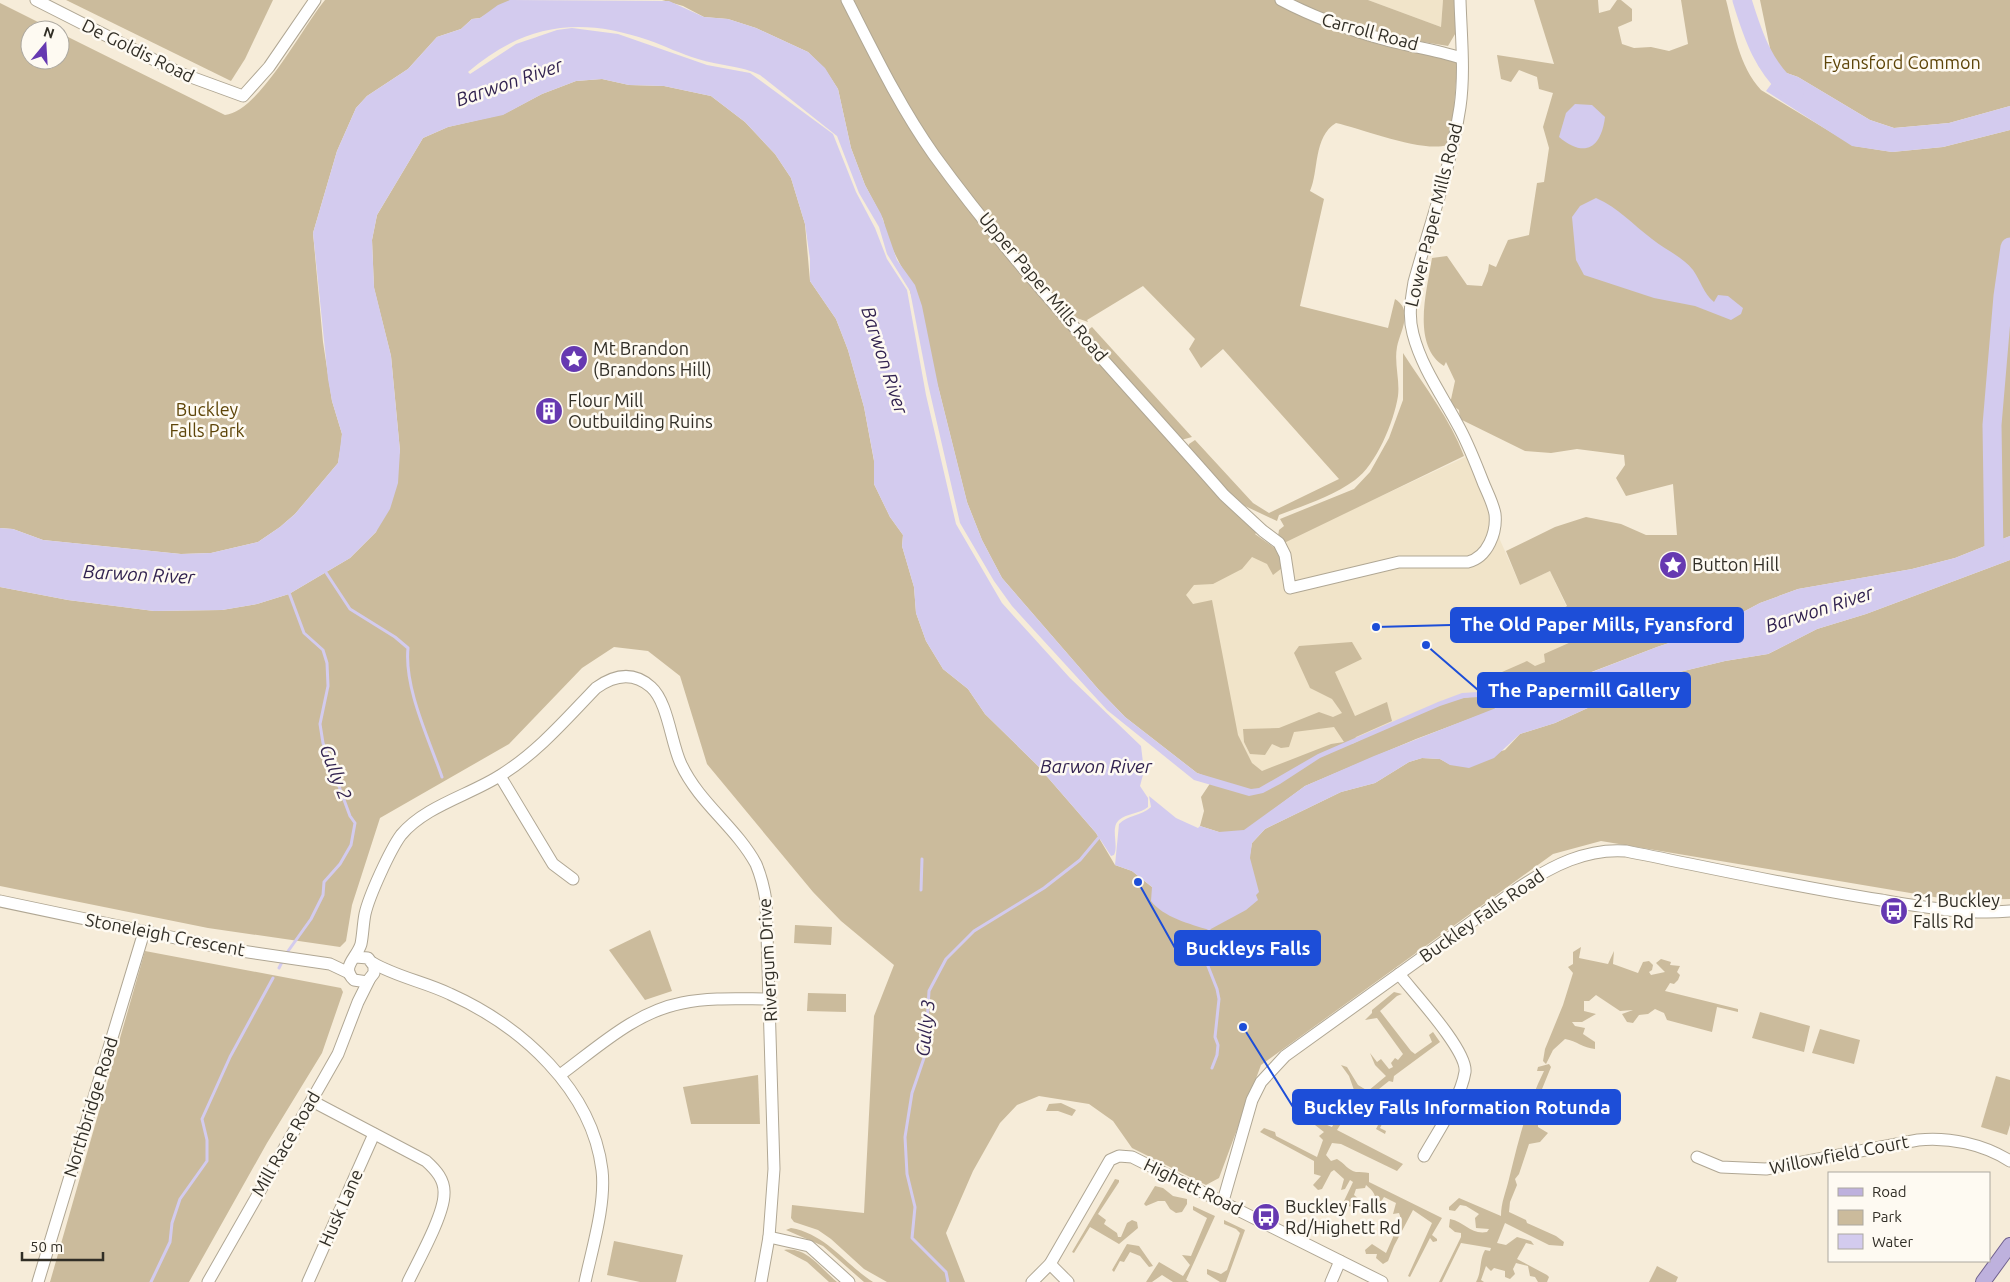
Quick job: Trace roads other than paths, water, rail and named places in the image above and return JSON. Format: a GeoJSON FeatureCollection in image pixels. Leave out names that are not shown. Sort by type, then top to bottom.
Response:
{"type":"FeatureCollection","features":[{"type":"Feature","properties":{"kind":"main road"},"geometry":{"type":"LineString","coordinates":[[1987,1281],[2010,1245]]}},
{"type":"Feature","properties":{"kind":"street","name":"De Goldis Road"},"geometry":{"type":"LineString","coordinates":[[36,0],[180,73],[242,96],[269,67],[315,0]]}},
{"type":"Feature","properties":{"kind":"street","name":"Upper Paper Mills Road"},"geometry":{"type":"LineString","coordinates":[[847,0],[883,72],[934,154],[1010,253],[1224,495],[1279,543]]}},
{"type":"Feature","properties":{"kind":"street","name":"Carroll Road"},"geometry":{"type":"LineString","coordinates":[[1281,0],[1314,17],[1390,41],[1441,51],[1461,58]]}},
{"type":"Feature","properties":{"kind":"street","name":"Lower Paper Mills Road"},"geometry":{"type":"LineString","coordinates":[[1279,543],[1285,555],[1290,588],[1399,562],[1463,563],[1475,560],[1492,539],[1496,526],[1495,511],[1461,430],[1436,388],[1410,323],[1410,305],[1414,282],[1454,142],[1460,106],[1463,72],[1460,0]]}},
{"type":"Feature","properties":{"kind":"street","name":"Rivergum Drive"},"geometry":{"type":"LineString","coordinates":[[354,958],[360,947],[371,895],[400,837],[409,828],[433,811],[500,776],[537,748],[596,688],[608,680],[624,675],[634,677],[650,686],[656,692],[662,706],[681,763],[690,780],[697,792],[736,835],[756,864],[766,901],[774,1169],[769,1236],[761,1282]]}},
{"type":"Feature","properties":{"kind":"street"},"geometry":{"type":"LineString","coordinates":[[500,776],[553,864],[573,879]]}},
{"type":"Feature","properties":{"kind":"street","name":"Buckley Falls Road"},"geometry":{"type":"LineString","coordinates":[[1223,1201],[1252,1100],[1264,1078],[1285,1056],[1540,874],[1576,858],[1609,850],[1904,904],[1985,914],[2010,911]]}},
{"type":"Feature","properties":{"kind":"street","name":"Stoneleigh Crescent"},"geometry":{"type":"LineString","coordinates":[[0,901],[228,949],[330,964],[354,958],[370,961],[402,977]]}},
{"type":"Feature","properties":{"kind":"street","name":"Rivergum Drive"},"geometry":{"type":"LineString","coordinates":[[363,927],[370,961]]}},
{"type":"Feature","properties":{"kind":"street","name":"Northbridge Road"},"geometry":{"type":"LineString","coordinates":[[38,1282],[144,932]]}},
{"type":"Feature","properties":{"kind":"street"},"geometry":{"type":"LineString","coordinates":[[354,958],[348,966],[358,1002]]}},
{"type":"Feature","properties":{"kind":"street"},"geometry":{"type":"LineString","coordinates":[[370,961],[375,970],[371,979]]}},
{"type":"Feature","properties":{"kind":"street","name":"Stoneleigh Crescent"},"geometry":{"type":"LineString","coordinates":[[330,964],[362,983],[371,979],[393,975],[450,994],[487,1013],[545,1060],[560,1075],[579,1101],[595,1137],[602,1171],[597,1224],[585,1282]]}},
{"type":"Feature","properties":{"kind":"street"},"geometry":{"type":"LineString","coordinates":[[1398,974],[1454,1042],[1465,1071],[1460,1088],[1424,1156]]}},
{"type":"Feature","properties":{"kind":"street","name":"Mill Race Road"},"geometry":{"type":"LineString","coordinates":[[208,1282],[338,1054],[358,1002],[371,979]]}},
{"type":"Feature","properties":{"kind":"street"},"geometry":{"type":"LineString","coordinates":[[560,1075],[631,1023],[667,1007],[704,1000],[770,999]]}},
{"type":"Feature","properties":{"kind":"street"},"geometry":{"type":"LineString","coordinates":[[312,1101],[426,1161],[437,1171],[443,1183],[444,1195],[440,1213],[408,1282]]}},
{"type":"Feature","properties":{"kind":"street","name":"Husk Lane"},"geometry":{"type":"LineString","coordinates":[[308,1282],[374,1134]]}},
{"type":"Feature","properties":{"kind":"street","name":"Willowfield Court"},"geometry":{"type":"LineString","coordinates":[[1697,1157],[1721,1167],[1766,1169],[1918,1140],[1943,1139],[1984,1148],[2010,1161]]}},
{"type":"Feature","properties":{"kind":"street","name":"Highett Road"},"geometry":{"type":"LineString","coordinates":[[1050,1264],[1110,1160],[1119,1156],[1132,1157],[1382,1282]]}},
{"type":"Feature","properties":{"kind":"street"},"geometry":{"type":"LineString","coordinates":[[769,1236],[809,1246],[849,1282]]}},
{"type":"Feature","properties":{"kind":"street"},"geometry":{"type":"LineString","coordinates":[[1331,1282],[1340,1261]]}},
{"type":"Feature","properties":{"kind":"street"},"geometry":{"type":"LineString","coordinates":[[1032,1282],[1050,1264],[1068,1282]]}},
{"type":"Feature","properties":{"kind":"water","name":"Barwon River"},"geometry":{"type":"Polygon","coordinates":[[[510,0],[669,1],[704,17],[728,19],[756,28],[808,52],[825,68],[838,89],[851,148],[865,185],[881,214],[897,260],[915,285],[922,306],[939,390],[967,502],[982,540],[1002,578],[1099,690],[1125,717],[1197,773],[1251,789],[1259,788],[1318,754],[1462,693],[1478,692],[1504,706],[1657,647],[1711,629],[1760,603],[1798,589],[1912,569],[1955,558],[2010,536],[2010,560],[1866,614],[1817,629],[1768,654],[1725,661],[1626,685],[1592,706],[1555,723],[1520,734],[1494,758],[1469,768],[1450,765],[1440,759],[1422,758],[1409,762],[1375,783],[1341,792],[1265,829],[1252,843],[1250,858],[1259,892],[1256,895],[1258,900],[1246,910],[1209,930],[1185,922],[1170,916],[1156,907],[1151,901],[1152,887],[1132,871],[1115,865],[1119,824],[1151,807],[1149,796],[1176,818],[1198,828],[1200,826],[1219,832],[1244,830],[1305,786],[1374,756],[1496,708],[1479,697],[1464,698],[1440,706],[1320,758],[1263,793],[1249,796],[1194,780],[1107,710],[1012,606],[994,581],[960,523],[928,384],[910,291],[887,254],[879,227],[859,193],[837,136],[760,75],[737,67],[698,59],[648,40],[623,33],[599,28],[575,27],[531,34],[510,43],[468,72],[470,74],[516,44],[557,30],[572,28],[618,34],[707,65],[750,73],[833,134],[856,192],[875,228],[887,259],[907,290],[926,395],[956,524],[1002,603],[1070,678],[1141,746],[1144,771],[1140,786],[1148,798],[1148,807],[1122,818],[1116,823],[1114,855],[1111,856],[1096,833],[1037,765],[985,714],[968,689],[943,669],[926,641],[916,613],[914,587],[902,546],[903,535],[890,517],[874,484],[874,460],[864,407],[848,350],[836,319],[810,281],[810,259],[805,224],[791,178],[775,154],[745,122],[711,96],[664,86],[629,85],[602,79],[576,81],[542,94],[503,115],[448,127],[423,138],[377,215],[372,240],[374,287],[391,356],[400,451],[398,483],[390,509],[376,532],[350,558],[289,594],[257,604],[222,610],[154,611],[68,600],[0,587],[0,528],[13,529],[43,540],[181,554],[211,553],[258,542],[295,514],[338,463],[342,434],[332,401],[328,379],[313,233],[337,151],[356,108],[367,96],[408,69],[437,37],[461,29],[472,19],[480,18],[498,5],[510,0]]]}},
{"type":"Feature","properties":{"kind":"water"},"geometry":{"type":"Polygon","coordinates":[[[1781,71],[1798,77],[1870,120],[1894,128],[1949,123],[2010,106],[2010,130],[1943,147],[1892,152],[1852,146],[1766,91],[1781,71]]]}},
{"type":"Feature","properties":{"kind":"water"},"geometry":{"type":"Polygon","coordinates":[[[1575,104],[1592,105],[1605,117],[1600,137],[1590,147],[1576,147],[1559,137],[1566,113],[1575,104]]]}},
{"type":"Feature","properties":{"kind":"water"},"geometry":{"type":"Polygon","coordinates":[[[1596,198],[1619,211],[1657,243],[1684,261],[1693,270],[1707,295],[1714,302],[1718,295],[1728,296],[1743,308],[1741,314],[1731,320],[1695,306],[1654,298],[1584,275],[1576,260],[1572,217],[1580,206],[1596,198]]]}},
{"type":"Feature","properties":{"kind":"waterway"},"geometry":{"type":"LineString","coordinates":[[1742,0],[1755,39],[1767,63],[1794,93]]}},
{"type":"Feature","properties":{"kind":"waterway"},"geometry":{"type":"LineString","coordinates":[[1994,554],[1992,425],[2003,296],[2010,247]]}},
{"type":"Feature","properties":{"kind":"waterway"},"geometry":{"type":"LineString","coordinates":[[325,571],[350,609],[395,637],[408,648],[410,680],[414,696],[424,730],[442,777]]}},
{"type":"Feature","properties":{"kind":"waterway","name":"Gully 2"},"geometry":{"type":"LineString","coordinates":[[286,954],[311,919],[323,895],[324,882],[340,864],[351,845],[355,823],[350,816],[323,743],[320,724],[328,686],[327,663],[323,650],[304,633],[288,590]]}},
{"type":"Feature","properties":{"kind":"waterway","name":"Gully 3"},"geometry":{"type":"LineString","coordinates":[[948,1282],[946,1272],[912,1238],[915,1207],[907,1174],[905,1137],[912,1093],[925,1055],[929,991],[946,959],[974,931],[1044,888],[1080,860],[1100,836]]}},
{"type":"Feature","properties":{"kind":"waterway"},"geometry":{"type":"LineString","coordinates":[[921,890],[922,859]]}},
{"type":"Feature","properties":{"kind":"waterway"},"geometry":{"type":"LineString","coordinates":[[1209,930],[1204,956],[1219,999],[1215,1037],[1218,1045],[1217,1055],[1212,1068]]}},
{"type":"Feature","properties":{"kind":"waterway","name":"Gully 2"},"geometry":{"type":"LineString","coordinates":[[279,968],[283,960]]}},
{"type":"Feature","properties":{"kind":"waterway","name":"Gully 2"},"geometry":{"type":"LineString","coordinates":[[151,1282],[170,1242],[172,1223],[180,1199],[207,1161],[207,1140],[202,1119],[230,1057],[273,978]]}},
{"type":"Feature","properties":{"kind":"place","name":"Mt Brandon (Brandons Hill)"},"geometry":{"type":"Point","coordinates":[574,359]}},
{"type":"Feature","properties":{"kind":"place","name":"Flour Mill Outbuilding Ruins"},"geometry":{"type":"Point","coordinates":[549,411]}},
{"type":"Feature","properties":{"kind":"place","name":"Button Hill"},"geometry":{"type":"Point","coordinates":[1673,565]}},
{"type":"Feature","properties":{"kind":"place","name":"The Old Paper Mills, Fyansford"},"geometry":{"type":"Point","coordinates":[1376,627]}},
{"type":"Feature","properties":{"kind":"place","name":"The Papermill Gallery"},"geometry":{"type":"Point","coordinates":[1426,645]}},
{"type":"Feature","properties":{"kind":"place","name":"Buckleys Falls"},"geometry":{"type":"Point","coordinates":[1138,882]}},
{"type":"Feature","properties":{"kind":"place","name":"21 Buckley Falls Rd"},"geometry":{"type":"Point","coordinates":[1894,911]}},
{"type":"Feature","properties":{"kind":"place","name":"Buckley Falls Information Rotunda"},"geometry":{"type":"Point","coordinates":[1243,1027]}},
{"type":"Feature","properties":{"kind":"place","name":"Buckley Falls Rd/Highett Rd"},"geometry":{"type":"Point","coordinates":[1266,1217]}},
{"type":"Feature","properties":{"kind":"park label","name":"Fyansford Common"},"geometry":{"type":"Point","coordinates":[1902,63]}},
{"type":"Feature","properties":{"kind":"park label","name":"Buckley Falls Park"},"geometry":{"type":"Point","coordinates":[207,420]}}]}
